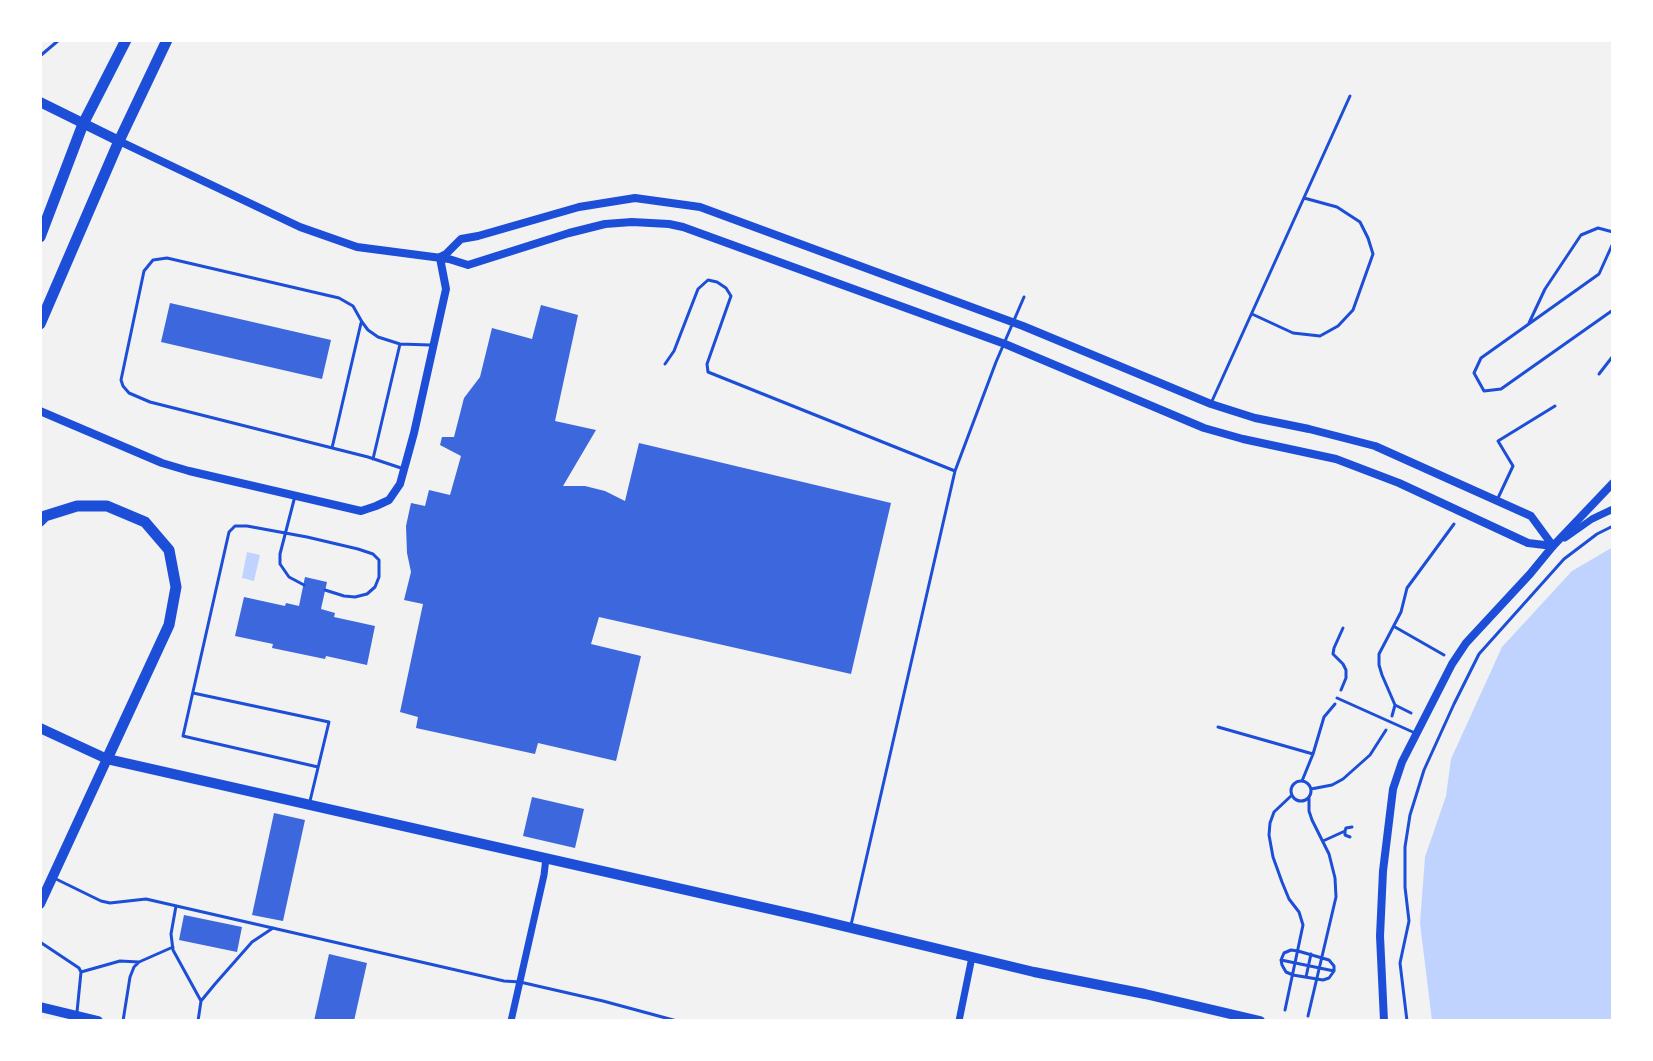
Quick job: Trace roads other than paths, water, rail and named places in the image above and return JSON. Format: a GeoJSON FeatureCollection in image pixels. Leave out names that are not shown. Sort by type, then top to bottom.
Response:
{"type":"FeatureCollection","features":[{"type":"Feature","properties":{"kind":"main road"},"geometry":{"type":"LineString","coordinates":[[40,237],[83,124],[126,40]]}},
{"type":"Feature","properties":{"kind":"main road"},"geometry":{"type":"LineString","coordinates":[[40,324],[119,141],[167,40]]}},
{"type":"Feature","properties":{"kind":"main road"},"geometry":{"type":"LineString","coordinates":[[40,102],[119,141]]}},
{"type":"Feature","properties":{"kind":"main road"},"geometry":{"type":"LineString","coordinates":[[40,521],[45,516],[77,506],[107,506],[145,522],[169,550],[176,587],[169,625],[40,904]]}},
{"type":"Feature","properties":{"kind":"main road"},"geometry":{"type":"LineString","coordinates":[[40,728],[107,759],[1260,1021]]}},
{"type":"Feature","properties":{"kind":"main road"},"geometry":{"type":"LineString","coordinates":[[40,1007],[98,1021]]}},
{"type":"Feature","properties":{"kind":"street"},"geometry":{"type":"LineString","coordinates":[[119,141],[300,227],[357,247],[440,258],[468,265],[605,224],[669,224],[689,229],[1005,344],[1204,428],[1336,459],[1399,483],[1528,543],[1553,546],[1592,519],[1613,509]]}},
{"type":"Feature","properties":{"kind":"street"},"geometry":{"type":"LineString","coordinates":[[440,258],[461,239],[579,207],[635,198],[700,207],[1013,323],[1211,404],[1255,418],[1375,446],[1531,516],[1553,546]]}},
{"type":"Feature","properties":{"kind":"street"},"geometry":{"type":"LineString","coordinates":[[40,411],[162,463],[361,511],[376,506],[389,500],[400,484],[419,413],[446,289],[440,258]]}},
{"type":"Feature","properties":{"kind":"street"},"geometry":{"type":"LineString","coordinates":[[1384,1021],[1380,936],[1383,871],[1393,789],[1402,762],[1466,643],[1613,483]]}},
{"type":"Feature","properties":{"kind":"street"},"geometry":{"type":"LineString","coordinates":[[511,1021],[546,858]]}},
{"type":"Feature","properties":{"kind":"street"},"geometry":{"type":"LineString","coordinates":[[959,1021],[972,957]]}},
{"type":"Feature","properties":{"kind":"lane"},"geometry":{"type":"LineString","coordinates":[[40,56],[59,40]]}},
{"type":"Feature","properties":{"kind":"lane"},"geometry":{"type":"LineString","coordinates":[[1211,404],[1350,96]]}},
{"type":"Feature","properties":{"kind":"lane"},"geometry":{"type":"LineString","coordinates":[[1252,314],[1293,333],[1320,336],[1338,326],[1353,310],[1373,254],[1368,238],[1360,222],[1337,207],[1304,198]]}},
{"type":"Feature","properties":{"kind":"lane"},"geometry":{"type":"LineString","coordinates":[[1528,324],[1545,289],[1581,235],[1598,228],[1613,232]]}},
{"type":"Feature","properties":{"kind":"lane"},"geometry":{"type":"LineString","coordinates":[[1613,243],[1599,274],[1481,358],[1474,373],[1484,391],[1501,389],[1613,310]]}},
{"type":"Feature","properties":{"kind":"lane"},"geometry":{"type":"LineString","coordinates":[[404,469],[150,402],[129,393],[121,380],[144,271],[153,260],[167,258],[347,301],[368,330],[378,337],[400,344],[434,345]]}},
{"type":"Feature","properties":{"kind":"lane"},"geometry":{"type":"LineString","coordinates":[[665,364],[674,351],[698,289],[708,280],[717,282],[731,296],[707,364],[708,372],[955,471]]}},
{"type":"Feature","properties":{"kind":"lane"},"geometry":{"type":"LineString","coordinates":[[850,928],[955,471],[1024,297]]}},
{"type":"Feature","properties":{"kind":"lane"},"geometry":{"type":"LineString","coordinates":[[332,448],[362,322]]}},
{"type":"Feature","properties":{"kind":"lane"},"geometry":{"type":"LineString","coordinates":[[373,459],[400,344]]}},
{"type":"Feature","properties":{"kind":"lane"},"geometry":{"type":"LineString","coordinates":[[1599,374],[1613,356]]}},
{"type":"Feature","properties":{"kind":"lane"},"geometry":{"type":"LineString","coordinates":[[1497,500],[1513,466],[1498,441],[1555,406]]}},
{"type":"Feature","properties":{"kind":"lane"},"geometry":{"type":"LineString","coordinates":[[295,496],[280,564],[289,577],[304,585]]}},
{"type":"Feature","properties":{"kind":"lane"},"geometry":{"type":"LineString","coordinates":[[318,767],[183,736],[229,532],[235,526],[247,526],[358,549],[373,554],[379,560],[379,577],[375,587],[367,594],[344,596],[325,590]]}},
{"type":"Feature","properties":{"kind":"lane"},"geometry":{"type":"LineString","coordinates":[[193,693],[329,722],[309,805]]}},
{"type":"Feature","properties":{"kind":"lane"},"geometry":{"type":"LineString","coordinates":[[1337,698],[1415,733]]}},
{"type":"Feature","properties":{"kind":"lane"},"geometry":{"type":"LineString","coordinates":[[52,877],[101,901],[146,899],[504,981],[520,982],[677,1021]]}},
{"type":"Feature","properties":{"kind":"lane"},"geometry":{"type":"LineString","coordinates":[[176,906],[171,934],[173,947],[201,1001]]}},
{"type":"Feature","properties":{"kind":"lane"},"geometry":{"type":"LineString","coordinates":[[198,1021],[201,1001],[252,942],[273,928]]}},
{"type":"Feature","properties":{"kind":"lane"},"geometry":{"type":"LineString","coordinates":[[40,942],[79,968],[77,1016]]}},
{"type":"Feature","properties":{"kind":"lane"},"geometry":{"type":"LineString","coordinates":[[123,1021],[134,967],[173,947]]}},
{"type":"Feature","properties":{"kind":"lane"},"geometry":{"type":"LineString","coordinates":[[81,972],[120,961],[139,962]]}},
{"type":"Feature","properties":{"kind":"water"},"geometry":{"type":"Polygon","coordinates":[[[1613,547],[1613,1021],[1432,1021],[1420,923],[1425,857],[1446,796],[1451,759],[1502,647],[1572,571],[1613,547]]]}},
{"type":"Feature","properties":{"kind":"water"},"geometry":{"type":"Polygon","coordinates":[[[247,552],[260,555],[254,581],[242,578],[247,552]]]}}]}
